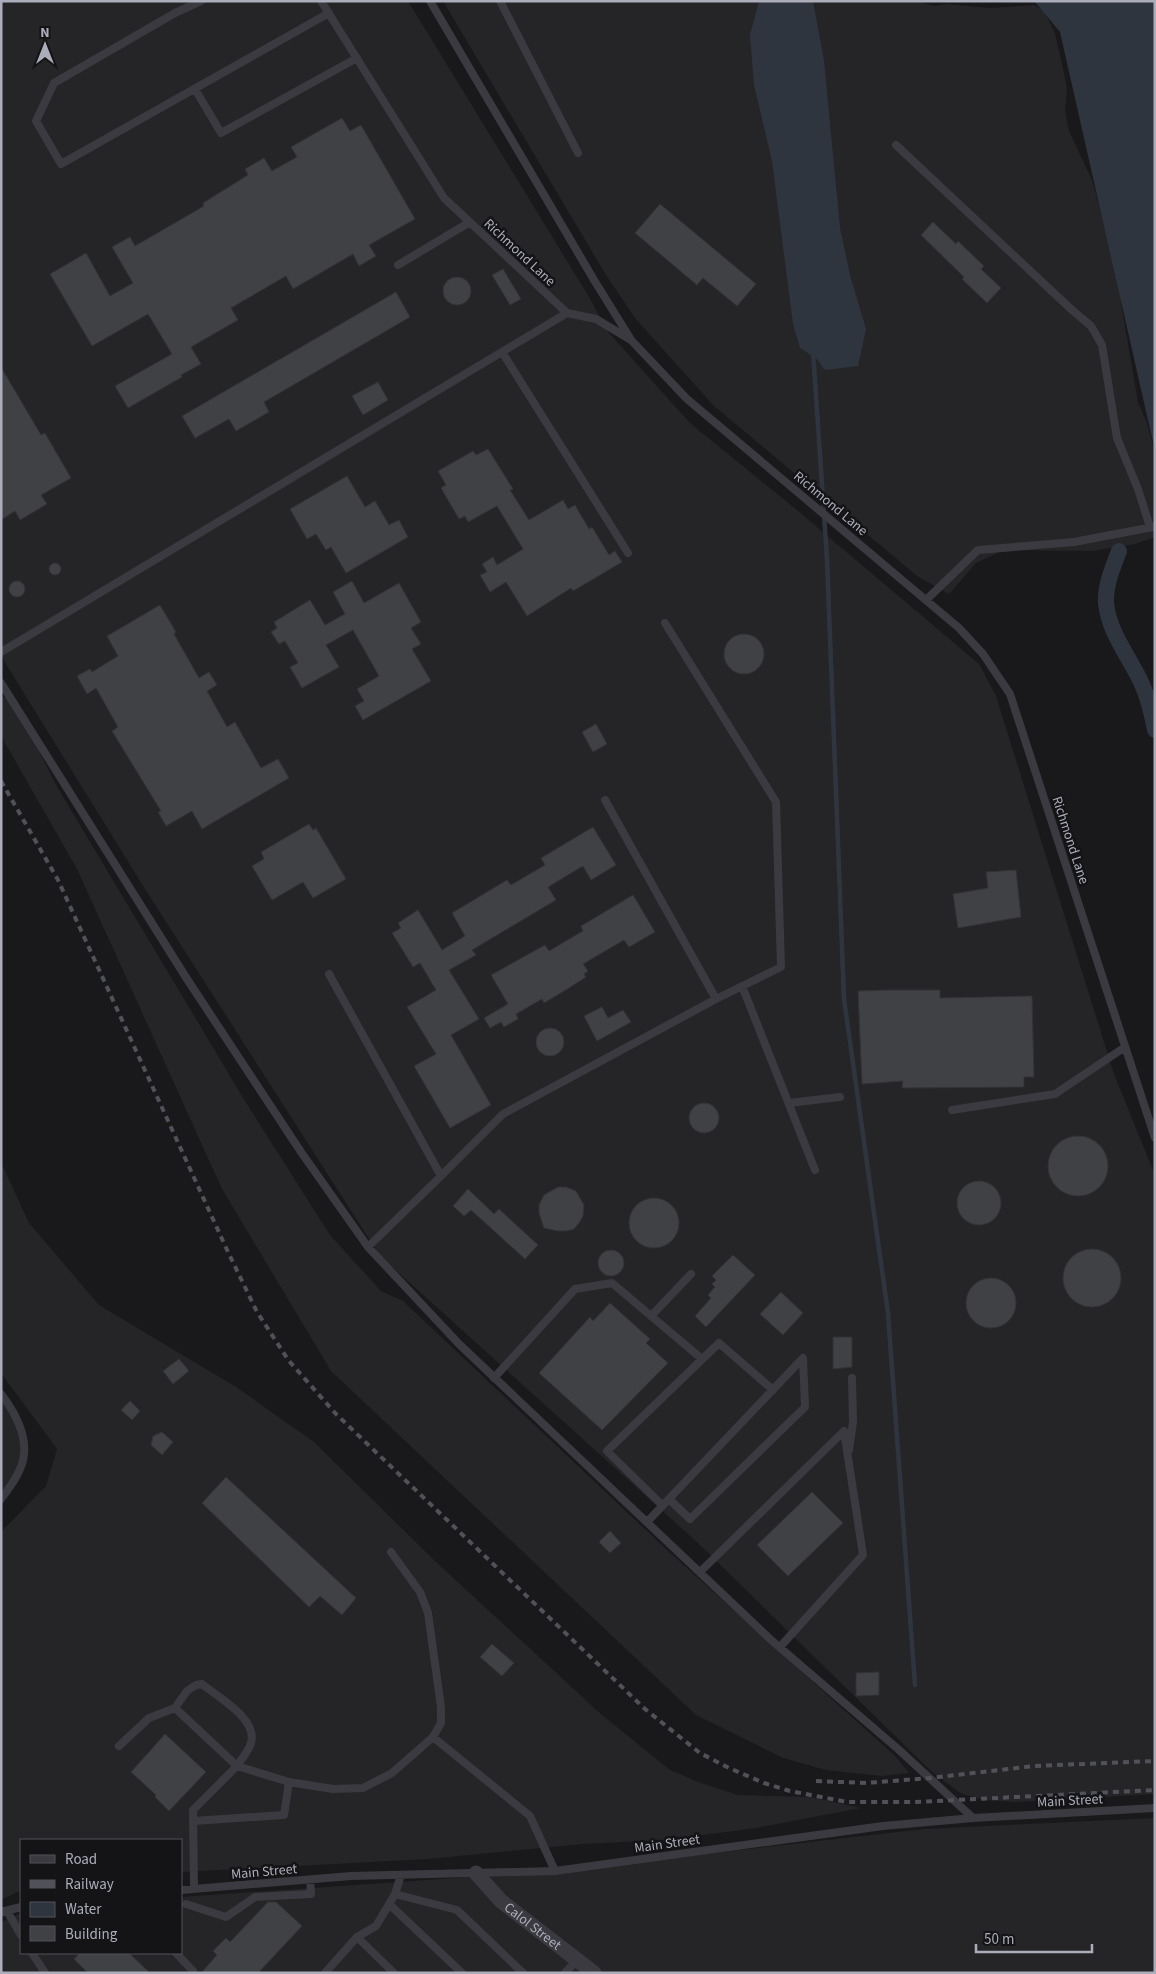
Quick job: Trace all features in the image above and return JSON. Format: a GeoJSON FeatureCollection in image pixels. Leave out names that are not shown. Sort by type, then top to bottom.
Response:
{"type":"FeatureCollection","features":[{"type":"Feature","properties":{"kind":"street","name":"Calol Street"},"geometry":{"type":"LineString","coordinates":[[476,1873],[501,1901],[594,1973]]}},
{"type":"Feature","properties":{"kind":"lane"},"geometry":{"type":"LineString","coordinates":[[201,1],[54,83],[36,121],[61,164],[329,14]]}},
{"type":"Feature","properties":{"kind":"lane","name":"Richmond Lane"},"geometry":{"type":"LineString","coordinates":[[321,1],[444,198],[567,313],[596,319],[631,340],[687,399],[959,628],[983,654],[1010,694],[1155,1138]]}},
{"type":"Feature","properties":{"kind":"lane"},"geometry":{"type":"LineString","coordinates":[[430,1],[631,340]]}},
{"type":"Feature","properties":{"kind":"lane"},"geometry":{"type":"LineString","coordinates":[[500,1],[578,153]]}},
{"type":"Feature","properties":{"kind":"lane"},"geometry":{"type":"LineString","coordinates":[[195,89],[221,133],[357,58]]}},
{"type":"Feature","properties":{"kind":"lane"},"geometry":{"type":"LineString","coordinates":[[896,145],[1091,326],[1099,336],[1106,364],[1117,438],[1152,527],[1074,542],[978,550],[924,598]]}},
{"type":"Feature","properties":{"kind":"lane"},"geometry":{"type":"LineString","coordinates":[[398,265],[470,222]]}},
{"type":"Feature","properties":{"kind":"lane"},"geometry":{"type":"LineString","coordinates":[[1,652],[567,313]]}},
{"type":"Feature","properties":{"kind":"lane"},"geometry":{"type":"LineString","coordinates":[[502,352],[628,553]]}},
{"type":"Feature","properties":{"kind":"lane"},"geometry":{"type":"LineString","coordinates":[[368,1247],[503,1114],[716,999],[781,967],[776,802],[666,623]]}},
{"type":"Feature","properties":{"kind":"lane"},"geometry":{"type":"LineString","coordinates":[[1,683],[187,979],[301,1152],[368,1247],[459,1344],[494,1378],[780,1647],[898,1749],[973,1818]]}},
{"type":"Feature","properties":{"kind":"lane"},"geometry":{"type":"LineString","coordinates":[[604,800],[716,999]]}},
{"type":"Feature","properties":{"kind":"lane"},"geometry":{"type":"LineString","coordinates":[[328,974],[441,1176]]}},
{"type":"Feature","properties":{"kind":"lane"},"geometry":{"type":"LineString","coordinates":[[742,986],[815,1170]]}},
{"type":"Feature","properties":{"kind":"lane"},"geometry":{"type":"LineString","coordinates":[[952,1110],[1055,1094],[1125,1047]]}},
{"type":"Feature","properties":{"kind":"lane"},"geometry":{"type":"LineString","coordinates":[[789,1104],[840,1097]]}},
{"type":"Feature","properties":{"kind":"lane"},"geometry":{"type":"LineString","coordinates":[[651,1316],[691,1274]]}},
{"type":"Feature","properties":{"kind":"lane"},"geometry":{"type":"LineString","coordinates":[[494,1378],[575,1289],[612,1283],[702,1360]]}},
{"type":"Feature","properties":{"kind":"lane"},"geometry":{"type":"LineString","coordinates":[[662,1505],[607,1451],[719,1343],[773,1390]]}},
{"type":"Feature","properties":{"kind":"lane"},"geometry":{"type":"LineString","coordinates":[[647,1522],[803,1358],[805,1407],[690,1519],[669,1499]]}},
{"type":"Feature","properties":{"kind":"lane"},"geometry":{"type":"LineString","coordinates":[[848,1457],[853,1422],[852,1378]]}},
{"type":"Feature","properties":{"kind":"lane"},"geometry":{"type":"LineString","coordinates":[[1,1394],[21,1427],[24,1455],[16,1478],[1,1499]]}},
{"type":"Feature","properties":{"kind":"lane"},"geometry":{"type":"LineString","coordinates":[[700,1572],[844,1431],[863,1555],[780,1647]]}},
{"type":"Feature","properties":{"kind":"lane"},"geometry":{"type":"LineString","coordinates":[[176,1708],[237,1766],[289,1782],[333,1789],[363,1788],[392,1773],[433,1737],[441,1723],[441,1707],[428,1613],[420,1592],[391,1552]]}},
{"type":"Feature","properties":{"kind":"lane"},"geometry":{"type":"LineString","coordinates":[[119,1746],[149,1718],[176,1708],[187,1691],[196,1685],[202,1684],[245,1718],[253,1733],[251,1745],[237,1766],[193,1810],[194,1889]]}},
{"type":"Feature","properties":{"kind":"lane"},"geometry":{"type":"LineString","coordinates":[[433,1737],[530,1816],[556,1871]]}},
{"type":"Feature","properties":{"kind":"lane"},"geometry":{"type":"LineString","coordinates":[[193,1821],[284,1815],[289,1782]]}},
{"type":"Feature","properties":{"kind":"lane","name":"Main Street"},"geometry":{"type":"LineString","coordinates":[[182,1891],[401,1874],[556,1871],[883,1826],[973,1818],[1155,1808]]}},
{"type":"Feature","properties":{"kind":"lane"},"geometry":{"type":"LineString","coordinates":[[324,1973],[357,1937],[376,1926],[395,1894],[401,1874]]}},
{"type":"Feature","properties":{"kind":"lane"},"geometry":{"type":"LineString","coordinates":[[184,1904],[226,1917],[256,1896],[311,1894],[310,1880]]}},
{"type":"Feature","properties":{"kind":"lane"},"geometry":{"type":"LineString","coordinates":[[395,1894],[457,1910],[522,1973]]}},
{"type":"Feature","properties":{"kind":"lane"},"geometry":{"type":"LineString","coordinates":[[390,1904],[462,1973]]}},
{"type":"Feature","properties":{"kind":"lane"},"geometry":{"type":"LineString","coordinates":[[20,1907],[4,1912],[20,1934]]}},
{"type":"Feature","properties":{"kind":"lane"},"geometry":{"type":"LineString","coordinates":[[357,1937],[394,1973]]}},
{"type":"Feature","properties":{"kind":"lane"},"geometry":{"type":"LineString","coordinates":[[33,1954],[45,1973]]}},
{"type":"Feature","properties":{"kind":"lane"},"geometry":{"type":"LineString","coordinates":[[177,1954],[193,1971]]}},
{"type":"Feature","properties":{"kind":"lane"},"geometry":{"type":"LineString","coordinates":[[565,1973],[577,1960]]}},
{"type":"Feature","properties":{"kind":"shaded area"},"geometry":{"type":"Polygon","coordinates":[[[1,1],[408,1],[586,292],[609,333],[690,423],[792,506],[979,664],[996,696],[1114,1074],[1155,1175],[1155,1794],[1015,1802],[985,1800],[962,1794],[933,1773],[699,1544],[380,1256],[145,889],[1,656],[1,1]]]}},
{"type":"Feature","properties":{"kind":"shaded area"},"geometry":{"type":"Polygon","coordinates":[[[443,1],[917,1],[934,6],[947,4],[990,8],[1035,5],[1045,12],[1055,34],[1063,68],[1067,89],[1065,111],[1069,131],[1092,180],[1115,268],[1138,402],[1147,423],[1155,452],[1155,537],[1135,544],[1092,551],[1004,550],[976,563],[949,594],[917,576],[713,405],[635,318],[606,275],[443,1]]]}},
{"type":"Feature","properties":{"kind":"shaded area"},"geometry":{"type":"Polygon","coordinates":[[[1,696],[14,701],[56,785],[245,1101],[330,1235],[381,1291],[403,1301],[666,1549],[895,1756],[909,1773],[882,1776],[826,1770],[783,1758],[696,1715],[331,1371],[222,1189],[77,869],[1,736],[1,696]]]}},
{"type":"Feature","properties":{"kind":"shaded area"},"geometry":{"type":"Polygon","coordinates":[[[1,1162],[29,1223],[99,1305],[236,1387],[314,1442],[435,1561],[602,1715],[670,1770],[701,1783],[738,1795],[810,1797],[861,1808],[756,1828],[664,1840],[583,1844],[428,1859],[182,1872],[182,1839],[20,1839],[20,1890],[1,1900],[1,1532],[46,1486],[57,1449],[1,1373],[1,1162]]]}},
{"type":"Feature","properties":{"kind":"shaded area"},"geometry":{"type":"Polygon","coordinates":[[[1,1394],[21,1427],[24,1455],[1,1499],[1,1394]]]}},
{"type":"Feature","properties":{"kind":"shaded area"},"geometry":{"type":"Polygon","coordinates":[[[1155,1818],[1155,1973],[1,1973],[1,1922],[20,1913],[20,1954],[182,1954],[182,1897],[555,1871],[924,1829],[1155,1818]]]}},
{"type":"Feature","properties":{"kind":"water"},"geometry":{"type":"Polygon","coordinates":[[[759,1],[813,1],[824,61],[840,228],[851,279],[866,329],[858,366],[825,370],[817,359],[800,348],[793,324],[772,161],[754,85],[750,35],[759,1]]]}},
{"type":"Feature","properties":{"kind":"water"},"geometry":{"type":"Polygon","coordinates":[[[998,1],[1155,1],[1155,451],[1060,32],[1035,2],[998,1]]]}},
{"type":"Feature","properties":{"kind":"building"},"geometry":{"type":"Polygon","coordinates":[[[342,118],[350,131],[361,125],[415,219],[369,245],[376,256],[359,266],[353,254],[293,289],[286,276],[231,308],[238,320],[191,347],[201,364],[128,408],[115,386],[172,354],[148,314],[92,346],[50,274],[86,253],[110,296],[133,283],[112,247],[130,237],[135,246],[204,206],[203,203],[248,175],[245,169],[264,158],[272,171],[297,157],[291,147],[342,118]]]}},
{"type":"Feature","properties":{"kind":"building"},"geometry":{"type":"Polygon","coordinates":[[[660,204],[756,284],[737,306],[703,278],[697,285],[635,233],[660,204]]]}},
{"type":"Feature","properties":{"kind":"building"},"geometry":{"type":"Polygon","coordinates":[[[933,222],[956,244],[958,241],[984,266],[981,269],[1001,288],[987,303],[962,279],[964,277],[921,235],[933,222]]]}},
{"type":"Feature","properties":{"kind":"building"},"geometry":{"type":"Polygon","coordinates":[[[503,269],[521,299],[510,305],[492,275],[503,269]]]}},
{"type":"Feature","properties":{"kind":"building"},"geometry":{"type":"Polygon","coordinates":[[[457,277],[467,281],[471,291],[467,301],[457,305],[447,301],[443,291],[447,281],[457,277]]]}},
{"type":"Feature","properties":{"kind":"building"},"geometry":{"type":"Polygon","coordinates":[[[396,292],[410,317],[264,402],[269,412],[236,431],[229,419],[195,438],[182,416],[396,292]]]}},
{"type":"Feature","properties":{"kind":"building"},"geometry":{"type":"Polygon","coordinates":[[[1,367],[41,435],[45,433],[71,478],[41,495],[47,504],[20,520],[15,511],[1,520],[1,367]]]}},
{"type":"Feature","properties":{"kind":"building"},"geometry":{"type":"Polygon","coordinates":[[[378,382],[388,400],[363,415],[352,396],[378,382]]]}},
{"type":"Feature","properties":{"kind":"building"},"geometry":{"type":"Polygon","coordinates":[[[488,449],[513,489],[510,490],[529,520],[563,500],[568,509],[575,505],[589,529],[592,527],[609,555],[615,551],[622,562],[573,591],[571,588],[527,616],[506,582],[490,592],[480,575],[487,572],[482,564],[493,557],[497,565],[523,549],[497,506],[468,522],[465,516],[459,519],[441,488],[446,485],[438,471],[473,451],[476,455],[488,449]]]}},
{"type":"Feature","properties":{"kind":"building"},"geometry":{"type":"Polygon","coordinates":[[[347,476],[365,507],[375,501],[389,525],[399,520],[408,537],[346,573],[331,547],[326,550],[316,534],[307,539],[290,509],[347,476]]]}},
{"type":"Feature","properties":{"kind":"building"},"geometry":{"type":"Polygon","coordinates":[[[57,563],[60,564],[60,574],[53,575],[50,574],[49,567],[50,564],[57,563]]]}},
{"type":"Feature","properties":{"kind":"building"},"geometry":{"type":"Polygon","coordinates":[[[17,581],[23,583],[25,589],[23,595],[17,597],[11,595],[9,589],[11,583],[17,581]]]}},
{"type":"Feature","properties":{"kind":"building"},"geometry":{"type":"Polygon","coordinates":[[[352,581],[364,603],[399,583],[421,622],[411,628],[421,644],[412,649],[431,681],[363,720],[355,706],[364,701],[357,689],[379,676],[353,630],[326,645],[339,667],[302,688],[290,667],[298,663],[285,641],[279,644],[271,632],[277,628],[274,622],[310,600],[325,625],[345,614],[333,592],[352,581]]]}},
{"type":"Feature","properties":{"kind":"building"},"geometry":{"type":"Polygon","coordinates":[[[160,605],[199,678],[209,672],[217,685],[207,691],[227,727],[235,722],[261,768],[278,759],[289,778],[202,829],[192,811],[166,826],[158,812],[161,811],[112,731],[118,727],[96,688],[87,694],[77,676],[90,669],[92,672],[118,656],[107,636],[160,605]]]}},
{"type":"Feature","properties":{"kind":"building"},"geometry":{"type":"Polygon","coordinates":[[[740,634],[748,634],[755,637],[761,643],[764,654],[761,665],[755,671],[748,674],[740,674],[733,671],[727,665],[724,658],[724,650],[727,643],[733,637],[740,634]]]}},
{"type":"Feature","properties":{"kind":"building"},"geometry":{"type":"Polygon","coordinates":[[[596,724],[607,744],[593,752],[582,732],[596,724]]]}},
{"type":"Feature","properties":{"kind":"building"},"geometry":{"type":"Polygon","coordinates":[[[309,824],[313,830],[316,828],[346,879],[313,898],[303,882],[272,900],[252,866],[264,859],[261,852],[309,824]]]}},
{"type":"Feature","properties":{"kind":"building"},"geometry":{"type":"Polygon","coordinates":[[[593,827],[616,865],[591,880],[583,866],[548,887],[556,900],[472,950],[476,955],[449,970],[479,1019],[451,1035],[491,1105],[450,1128],[414,1066],[436,1054],[407,1007],[436,990],[420,963],[413,967],[392,933],[401,928],[398,923],[418,910],[442,950],[465,936],[452,913],[507,880],[511,885],[545,865],[541,858],[593,827]]]}},
{"type":"Feature","properties":{"kind":"building"},"geometry":{"type":"Polygon","coordinates":[[[1016,870],[1021,917],[958,928],[953,894],[988,888],[986,872],[1016,870]]]}},
{"type":"Feature","properties":{"kind":"building"},"geometry":{"type":"Polygon","coordinates":[[[633,895],[655,932],[629,947],[624,940],[583,964],[588,971],[584,974],[586,977],[544,1003],[542,999],[516,1014],[518,1019],[504,1027],[501,1022],[490,1028],[484,1018],[508,1004],[491,975],[545,945],[549,951],[583,931],[581,926],[633,895]]]}},
{"type":"Feature","properties":{"kind":"building"},"geometry":{"type":"Polygon","coordinates":[[[940,990],[940,998],[1032,996],[1034,1077],[1024,1077],[1024,1087],[902,1088],[903,1081],[862,1084],[858,991],[940,990]]]}},
{"type":"Feature","properties":{"kind":"building"},"geometry":{"type":"Polygon","coordinates":[[[602,1007],[608,1018],[623,1010],[631,1022],[597,1041],[584,1016],[602,1007]]]}},
{"type":"Feature","properties":{"kind":"building"},"geometry":{"type":"Polygon","coordinates":[[[550,1028],[560,1032],[564,1042],[560,1052],[550,1056],[540,1052],[536,1042],[540,1032],[550,1028]]]}},
{"type":"Feature","properties":{"kind":"building"},"geometry":{"type":"Polygon","coordinates":[[[704,1103],[714,1108],[719,1118],[714,1128],[704,1133],[694,1128],[689,1118],[694,1108],[704,1103]]]}},
{"type":"Feature","properties":{"kind":"building"},"geometry":{"type":"Polygon","coordinates":[[[1072,1136],[1084,1136],[1095,1141],[1103,1149],[1108,1160],[1106,1178],[1095,1191],[1084,1196],[1072,1196],[1061,1191],[1053,1183],[1048,1172],[1048,1160],[1053,1149],[1061,1141],[1072,1136]]]}},
{"type":"Feature","properties":{"kind":"building"},"geometry":{"type":"Polygon","coordinates":[[[983,1181],[995,1187],[1000,1194],[1000,1212],[995,1219],[988,1224],[975,1225],[967,1222],[960,1215],[957,1199],[960,1191],[967,1184],[983,1181]]]}},
{"type":"Feature","properties":{"kind":"building"},"geometry":{"type":"Polygon","coordinates":[[[558,1187],[566,1187],[576,1191],[584,1205],[583,1216],[574,1229],[558,1231],[544,1228],[539,1213],[539,1205],[544,1195],[558,1187]]]}},
{"type":"Feature","properties":{"kind":"building"},"geometry":{"type":"Polygon","coordinates":[[[468,1189],[494,1214],[499,1209],[538,1245],[525,1259],[471,1210],[464,1216],[453,1206],[468,1189]]]}},
{"type":"Feature","properties":{"kind":"building"},"geometry":{"type":"Polygon","coordinates":[[[654,1198],[672,1205],[679,1223],[672,1241],[654,1248],[636,1241],[629,1223],[636,1205],[654,1198]]]}},
{"type":"Feature","properties":{"kind":"building"},"geometry":{"type":"Polygon","coordinates":[[[1086,1249],[1098,1249],[1113,1257],[1121,1272],[1121,1284],[1113,1299],[1098,1307],[1086,1307],[1071,1299],[1063,1284],[1063,1272],[1071,1257],[1086,1249]]]}},
{"type":"Feature","properties":{"kind":"building"},"geometry":{"type":"Polygon","coordinates":[[[611,1250],[620,1254],[624,1263],[620,1272],[611,1276],[602,1272],[598,1263],[602,1254],[611,1250]]]}},
{"type":"Feature","properties":{"kind":"building"},"geometry":{"type":"Polygon","coordinates":[[[733,1255],[755,1275],[706,1327],[695,1316],[711,1298],[708,1295],[715,1287],[712,1284],[716,1280],[712,1276],[733,1255]]]}},
{"type":"Feature","properties":{"kind":"building"},"geometry":{"type":"Polygon","coordinates":[[[986,1278],[996,1278],[1009,1285],[1016,1298],[1016,1308],[1009,1321],[996,1328],[986,1328],[977,1324],[970,1317],[966,1308],[966,1298],[970,1289],[977,1282],[986,1278]]]}},
{"type":"Feature","properties":{"kind":"building"},"geometry":{"type":"Polygon","coordinates":[[[781,1292],[803,1313],[783,1335],[760,1314],[781,1292]]]}},
{"type":"Feature","properties":{"kind":"building"},"geometry":{"type":"Polygon","coordinates":[[[610,1303],[650,1339],[646,1343],[668,1363],[602,1430],[539,1373],[590,1317],[593,1321],[610,1303]]]}},
{"type":"Feature","properties":{"kind":"building"},"geometry":{"type":"Polygon","coordinates":[[[833,1337],[852,1337],[852,1367],[833,1369],[833,1337]]]}},
{"type":"Feature","properties":{"kind":"building"},"geometry":{"type":"Polygon","coordinates":[[[179,1359],[189,1371],[173,1384],[163,1371],[179,1359]]]}},
{"type":"Feature","properties":{"kind":"building"},"geometry":{"type":"Polygon","coordinates":[[[130,1401],[140,1411],[132,1420],[121,1410],[130,1401]]]}},
{"type":"Feature","properties":{"kind":"building"},"geometry":{"type":"Polygon","coordinates":[[[162,1432],[173,1442],[162,1455],[151,1445],[153,1436],[162,1432]]]}},
{"type":"Feature","properties":{"kind":"building"},"geometry":{"type":"Polygon","coordinates":[[[226,1477],[356,1598],[342,1615],[320,1596],[309,1607],[202,1503],[226,1477]]]}},
{"type":"Feature","properties":{"kind":"building"},"geometry":{"type":"Polygon","coordinates":[[[812,1492],[843,1523],[788,1576],[757,1545],[812,1492]]]}},
{"type":"Feature","properties":{"kind":"building"},"geometry":{"type":"Polygon","coordinates":[[[610,1531],[621,1543],[610,1553],[599,1542],[610,1531]]]}},
{"type":"Feature","properties":{"kind":"building"},"geometry":{"type":"Polygon","coordinates":[[[492,1644],[514,1663],[502,1676],[480,1657],[492,1644]]]}},
{"type":"Feature","properties":{"kind":"building"},"geometry":{"type":"Polygon","coordinates":[[[879,1672],[879,1695],[856,1696],[856,1673],[879,1672]]]}},
{"type":"Feature","properties":{"kind":"building"},"geometry":{"type":"Polygon","coordinates":[[[165,1734],[206,1772],[169,1811],[155,1797],[156,1795],[131,1772],[165,1734]]]}},
{"type":"Feature","properties":{"kind":"building"},"geometry":{"type":"Polygon","coordinates":[[[268,1902],[276,1902],[302,1926],[258,1973],[201,1973],[217,1955],[213,1951],[226,1938],[230,1942],[268,1902]]]}},
{"type":"Feature","properties":{"kind":"building"},"geometry":{"type":"Polygon","coordinates":[[[79,1954],[130,1954],[150,1973],[88,1973],[74,1959],[79,1954]]]}},
{"type":"Feature","properties":{"kind":"waterway"},"geometry":{"type":"LineString","coordinates":[[813,351],[827,559],[844,999],[888,1313],[915,1685]]}},
{"type":"Feature","properties":{"kind":"waterway"},"geometry":{"type":"LineString","coordinates":[[1119,551],[1107,590],[1106,603],[1108,614],[1115,634],[1143,688],[1150,706],[1155,730]]}},
{"type":"Feature","properties":{"kind":"railway"},"geometry":{"type":"LineString","coordinates":[[1,781],[58,880],[228,1252],[257,1312],[289,1361],[336,1414],[645,1709],[700,1753],[729,1768],[764,1783],[790,1791],[847,1802],[916,1802],[1155,1790]]}},
{"type":"Feature","properties":{"kind":"railway"},"geometry":{"type":"LineString","coordinates":[[816,1781],[866,1783],[1034,1766],[1155,1761]]}}]}
